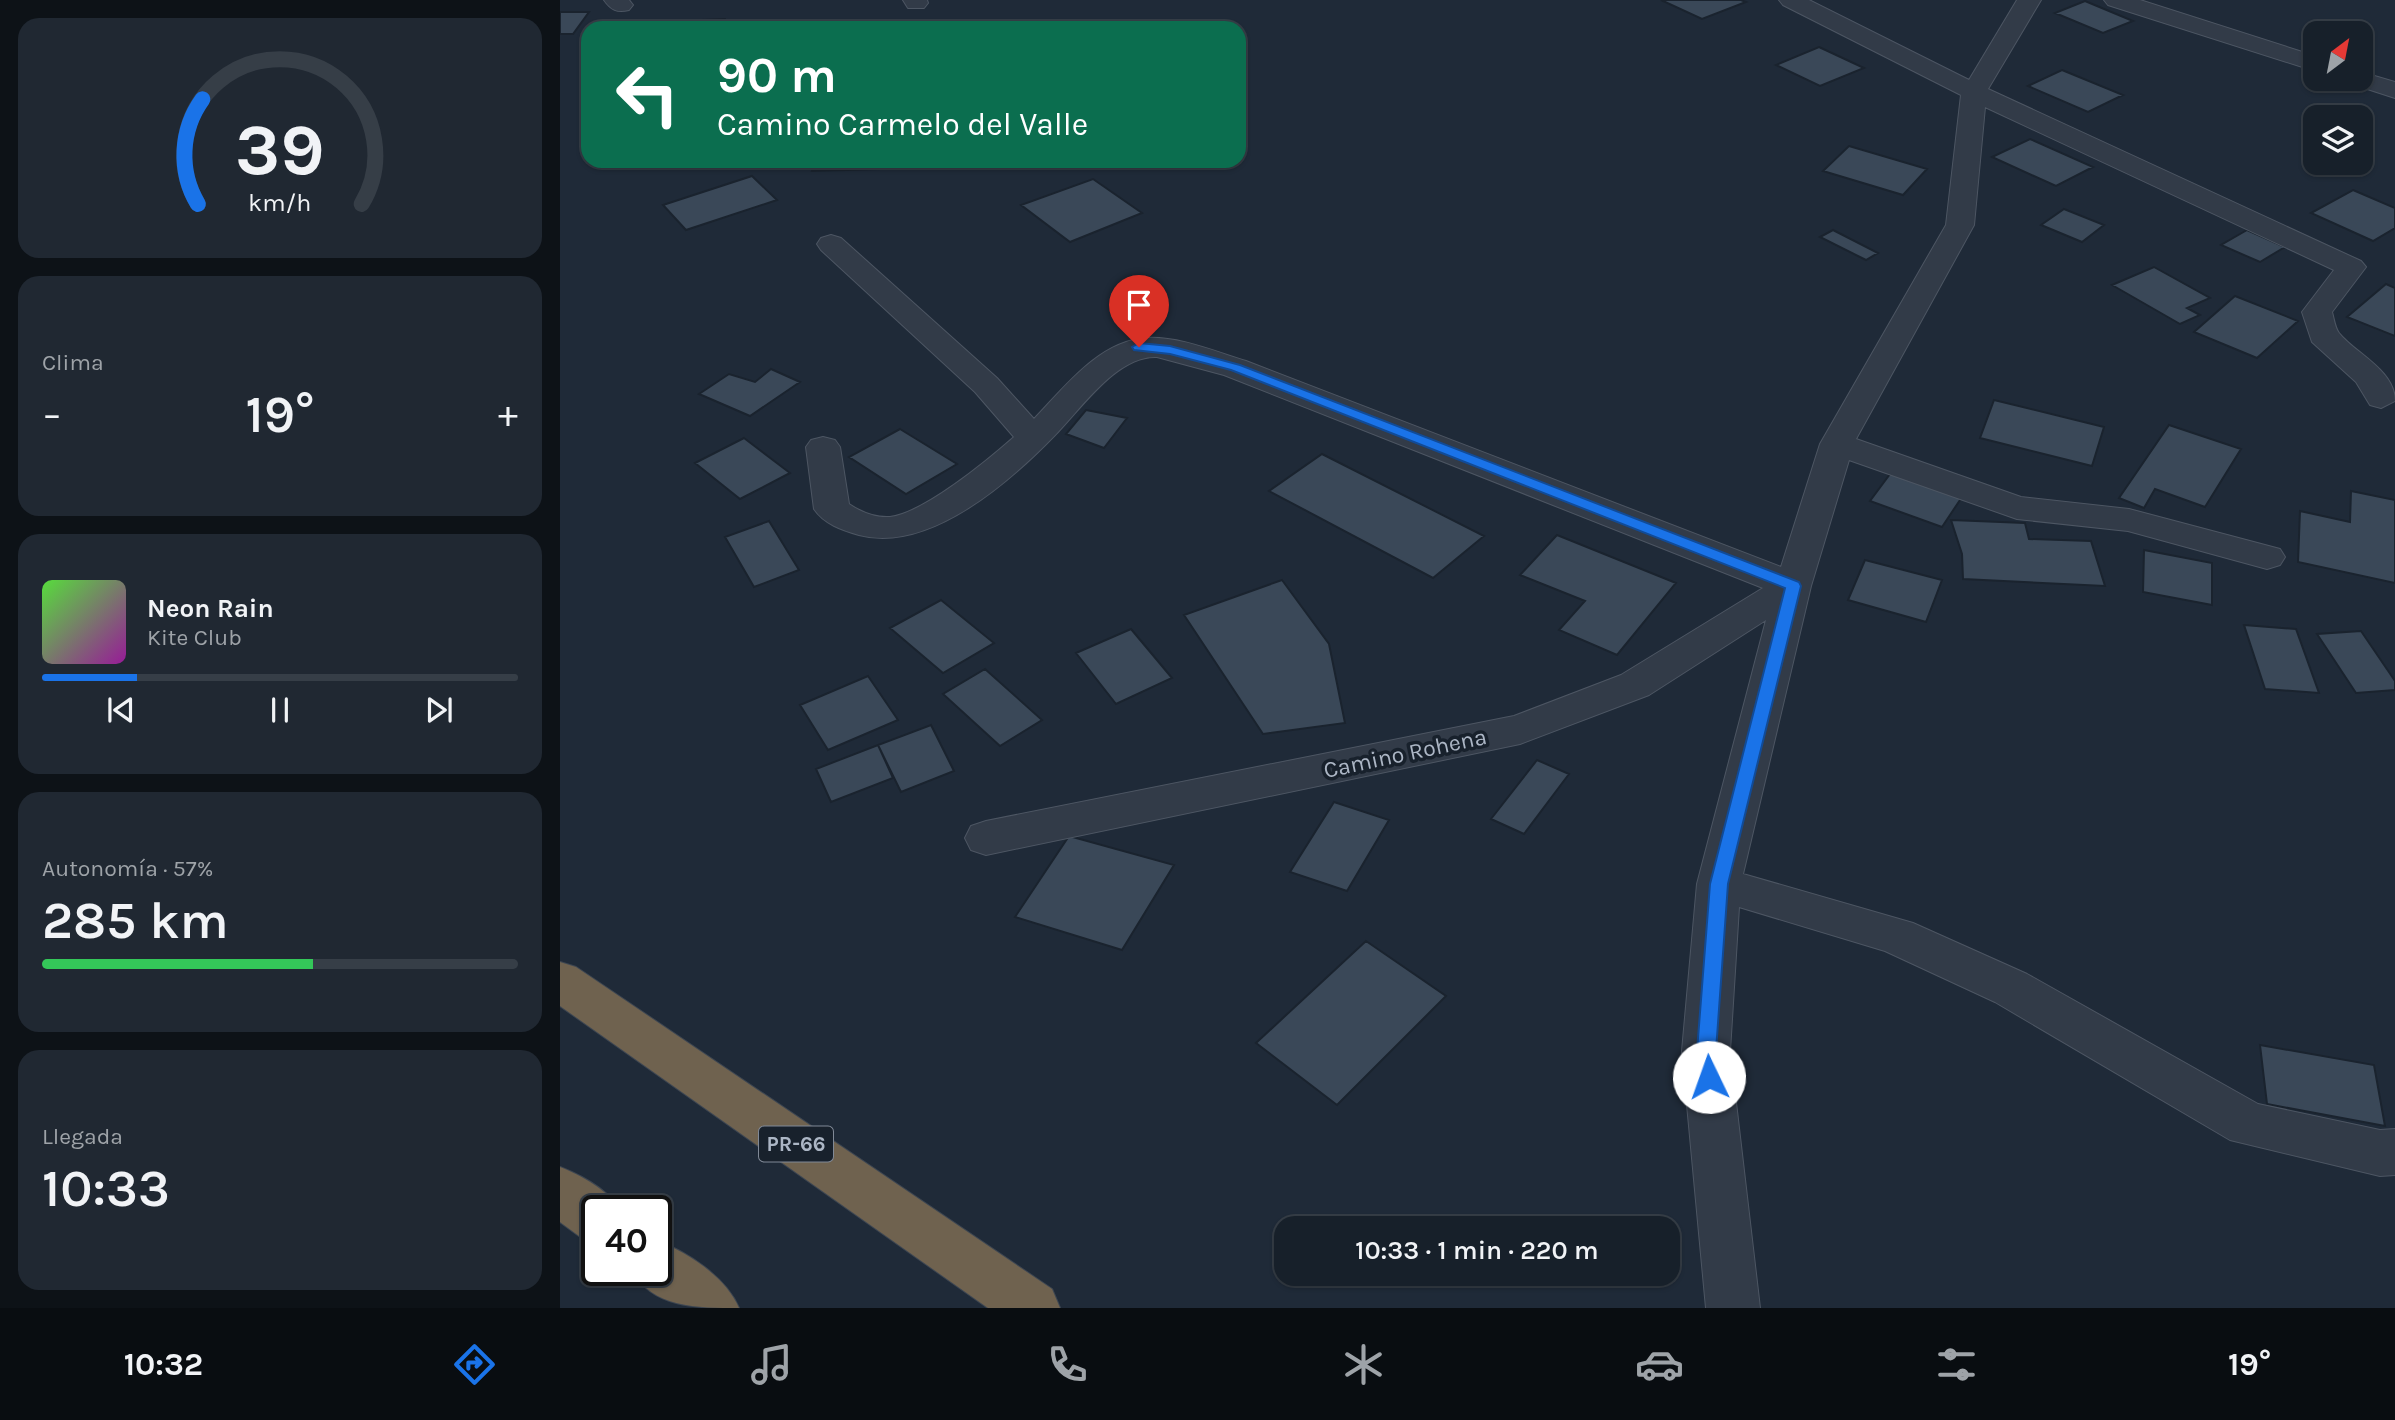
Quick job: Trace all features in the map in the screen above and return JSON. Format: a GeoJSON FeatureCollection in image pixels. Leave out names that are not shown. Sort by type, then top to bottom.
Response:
{"type":"FeatureCollection","features":[{"type":"Feature","properties":{"kind":"highway","name":"PR-66"},"geometry":{"type":"LineString","coordinates":[[560,981],[1033,1308]]}},
{"type":"Feature","properties":{"kind":"highway"},"geometry":{"type":"LineString","coordinates":[[560,1191],[581,1207]]}},
{"type":"Feature","properties":{"kind":"highway"},"geometry":{"type":"LineString","coordinates":[[672,1277],[712,1308]]}},
{"type":"Feature","properties":{"kind":"street"},"geometry":{"type":"LineString","coordinates":[[1791,0],[1974,92],[2351,267],[2317,312],[2323,335],[2369,377],[2381,398]]}},
{"type":"Feature","properties":{"kind":"street"},"geometry":{"type":"LineString","coordinates":[[1733,1308],[1706,1051],[1719,884],[1793,586],[1837,444],[1960,225],[1974,92],[2029,0]]}},
{"type":"Feature","properties":{"kind":"street"},"geometry":{"type":"LineString","coordinates":[[2116,0],[2303,60]]}},
{"type":"Feature","properties":{"kind":"street"},"geometry":{"type":"LineString","coordinates":[[2373,83],[2395,90]]}},
{"type":"Feature","properties":{"kind":"street"},"geometry":{"type":"LineString","coordinates":[[831,244],[986,385],[1033,438]]}},
{"type":"Feature","properties":{"kind":"street"},"geometry":{"type":"LineString","coordinates":[[823,447],[832,509],[851,523],[892,528],[943,508],[1033,438],[1089,380],[1139,347],[1170,350],[1235,368],[1793,586]]}},
{"type":"Feature","properties":{"kind":"street"},"geometry":{"type":"LineString","coordinates":[[1837,444],[2017,508],[2129,520],[2267,556]]}},
{"type":"Feature","properties":{"kind":"street","name":"Camino Rohena"},"geometry":{"type":"LineString","coordinates":[[986,838],[1520,729],[1635,685],[1793,586]]}},
{"type":"Feature","properties":{"kind":"street"},"geometry":{"type":"LineString","coordinates":[[1719,884],[1910,942],[2011,988],[2248,1124],[2380,1153],[2395,1152]]}},
{"type":"Feature","properties":{"kind":"building"},"geometry":{"type":"Polygon","coordinates":[[[1661,0],[1741,0],[1746,2],[1702,19],[1661,0]]]}},
{"type":"Feature","properties":{"kind":"building"},"geometry":{"type":"Polygon","coordinates":[[[2085,1],[2133,21],[2103,33],[2055,13],[2085,1]]]}},
{"type":"Feature","properties":{"kind":"building"},"geometry":{"type":"Polygon","coordinates":[[[560,12],[589,12],[573,34],[560,34],[560,12]]]}},
{"type":"Feature","properties":{"kind":"building"},"geometry":{"type":"Polygon","coordinates":[[[725,19],[726,21],[699,21],[725,19]]]}},
{"type":"Feature","properties":{"kind":"building"},"geometry":{"type":"Polygon","coordinates":[[[1819,47],[1864,68],[1820,86],[1776,65],[1819,47]]]}},
{"type":"Feature","properties":{"kind":"building"},"geometry":{"type":"Polygon","coordinates":[[[2062,70],[2123,95],[2088,112],[2028,86],[2062,70]]]}},
{"type":"Feature","properties":{"kind":"building"},"geometry":{"type":"Polygon","coordinates":[[[2030,139],[2093,167],[2056,186],[1992,157],[2030,139]]]}},
{"type":"Feature","properties":{"kind":"building"},"geometry":{"type":"Polygon","coordinates":[[[1849,146],[1927,169],[1903,195],[1823,171],[1849,146]]]}},
{"type":"Feature","properties":{"kind":"building"},"geometry":{"type":"Polygon","coordinates":[[[813,168],[880,168],[880,169],[812,171],[813,168]]]}},
{"type":"Feature","properties":{"kind":"building"},"geometry":{"type":"Polygon","coordinates":[[[752,176],[777,200],[686,230],[663,205],[752,176]]]}},
{"type":"Feature","properties":{"kind":"building"},"geometry":{"type":"Polygon","coordinates":[[[1093,179],[1142,213],[1070,242],[1021,205],[1093,179]]]}},
{"type":"Feature","properties":{"kind":"building"},"geometry":{"type":"Polygon","coordinates":[[[2353,190],[2395,208],[2395,228],[2373,241],[2311,213],[2353,190]]]}},
{"type":"Feature","properties":{"kind":"building"},"geometry":{"type":"Polygon","coordinates":[[[2064,209],[2104,225],[2082,242],[2041,225],[2064,209]]]}},
{"type":"Feature","properties":{"kind":"building"},"geometry":{"type":"Polygon","coordinates":[[[1833,230],[1878,253],[1866,260],[1820,237],[1833,230]]]}},
{"type":"Feature","properties":{"kind":"building"},"geometry":{"type":"Polygon","coordinates":[[[2247,230],[2285,247],[2260,262],[2221,245],[2247,230]]]}},
{"type":"Feature","properties":{"kind":"building"},"geometry":{"type":"Polygon","coordinates":[[[2154,267],[2210,298],[2187,308],[2200,315],[2180,324],[2112,285],[2154,267]]]}},
{"type":"Feature","properties":{"kind":"building"},"geometry":{"type":"Polygon","coordinates":[[[2386,284],[2395,288],[2395,336],[2347,317],[2386,284]]]}},
{"type":"Feature","properties":{"kind":"building"},"geometry":{"type":"Polygon","coordinates":[[[2235,296],[2298,321],[2257,358],[2194,332],[2235,296]]]}},
{"type":"Feature","properties":{"kind":"building"},"geometry":{"type":"Polygon","coordinates":[[[771,369],[800,382],[750,416],[699,394],[729,374],[755,382],[771,369]]]}},
{"type":"Feature","properties":{"kind":"building"},"geometry":{"type":"Polygon","coordinates":[[[1994,400],[2104,427],[2092,466],[1980,438],[1994,400]]]}},
{"type":"Feature","properties":{"kind":"building"},"geometry":{"type":"Polygon","coordinates":[[[1086,410],[1127,418],[1104,448],[1066,434],[1086,410]]]}},
{"type":"Feature","properties":{"kind":"building"},"geometry":{"type":"Polygon","coordinates":[[[2169,425],[2241,449],[2205,507],[2155,489],[2144,508],[2119,498],[2169,425]]]}},
{"type":"Feature","properties":{"kind":"building"},"geometry":{"type":"Polygon","coordinates":[[[900,429],[957,464],[906,494],[849,457],[900,429]]]}},
{"type":"Feature","properties":{"kind":"building"},"geometry":{"type":"Polygon","coordinates":[[[744,438],[790,473],[740,499],[695,463],[744,438]]]}},
{"type":"Feature","properties":{"kind":"building"},"geometry":{"type":"Polygon","coordinates":[[[1322,454],[1484,536],[1433,578],[1269,491],[1322,454]]]}},
{"type":"Feature","properties":{"kind":"building"},"geometry":{"type":"Polygon","coordinates":[[[1893,470],[1964,494],[1942,527],[1870,501],[1893,470]]]}},
{"type":"Feature","properties":{"kind":"building"},"geometry":{"type":"Polygon","coordinates":[[[2351,491],[2395,500],[2395,583],[2298,562],[2300,511],[2350,522],[2351,491]]]}},
{"type":"Feature","properties":{"kind":"building"},"geometry":{"type":"Polygon","coordinates":[[[1951,520],[2025,523],[2029,539],[2091,541],[2105,586],[1963,579],[1962,554],[1951,520]]]}},
{"type":"Feature","properties":{"kind":"building"},"geometry":{"type":"Polygon","coordinates":[[[769,521],[799,570],[754,587],[725,537],[769,521]]]}},
{"type":"Feature","properties":{"kind":"building"},"geometry":{"type":"Polygon","coordinates":[[[1557,535],[1676,583],[1617,655],[1559,630],[1585,601],[1520,575],[1557,535]]]}},
{"type":"Feature","properties":{"kind":"building"},"geometry":{"type":"Polygon","coordinates":[[[2144,550],[2212,563],[2212,605],[2143,592],[2144,550]]]}},
{"type":"Feature","properties":{"kind":"building"},"geometry":{"type":"Polygon","coordinates":[[[1865,560],[1942,580],[1926,622],[1848,600],[1865,560]]]}},
{"type":"Feature","properties":{"kind":"building"},"geometry":{"type":"Polygon","coordinates":[[[1282,580],[1329,644],[1345,723],[1263,734],[1184,615],[1282,580]]]}},
{"type":"Feature","properties":{"kind":"building"},"geometry":{"type":"Polygon","coordinates":[[[941,600],[994,643],[943,673],[890,628],[941,600]]]}},
{"type":"Feature","properties":{"kind":"building"},"geometry":{"type":"Polygon","coordinates":[[[2244,625],[2296,629],[2319,693],[2265,689],[2244,625]]]}},
{"type":"Feature","properties":{"kind":"building"},"geometry":{"type":"Polygon","coordinates":[[[1131,629],[1172,678],[1116,704],[1076,653],[1131,629]]]}},
{"type":"Feature","properties":{"kind":"building"},"geometry":{"type":"Polygon","coordinates":[[[2361,631],[2395,681],[2395,690],[2356,693],[2317,634],[2361,631]]]}},
{"type":"Feature","properties":{"kind":"building"},"geometry":{"type":"Polygon","coordinates":[[[985,669],[1042,720],[1000,746],[943,694],[985,669]]]}},
{"type":"Feature","properties":{"kind":"building"},"geometry":{"type":"Polygon","coordinates":[[[868,676],[898,720],[828,750],[800,705],[868,676]]]}},
{"type":"Feature","properties":{"kind":"building"},"geometry":{"type":"Polygon","coordinates":[[[931,725],[954,771],[901,792],[878,745],[931,725]]]}},
{"type":"Feature","properties":{"kind":"building"},"geometry":{"type":"Polygon","coordinates":[[[878,745],[893,778],[831,802],[816,769],[878,745]]]}},
{"type":"Feature","properties":{"kind":"building"},"geometry":{"type":"Polygon","coordinates":[[[1537,760],[1569,774],[1524,834],[1491,819],[1537,760]]]}},
{"type":"Feature","properties":{"kind":"building"},"geometry":{"type":"Polygon","coordinates":[[[1334,802],[1389,820],[1347,891],[1290,872],[1334,802]]]}},
{"type":"Feature","properties":{"kind":"building"},"geometry":{"type":"Polygon","coordinates":[[[1069,836],[1174,865],[1122,950],[1015,917],[1069,836]]]}},
{"type":"Feature","properties":{"kind":"building"},"geometry":{"type":"Polygon","coordinates":[[[1366,941],[1446,996],[1337,1105],[1256,1043],[1366,941]]]}},
{"type":"Feature","properties":{"kind":"building"},"geometry":{"type":"Polygon","coordinates":[[[2260,1045],[2374,1065],[2385,1126],[2267,1104],[2260,1045]]]}},
{"type":"Feature","properties":{"kind":"route"},"geometry":{"type":"LineString","coordinates":[[1139,347],[1170,350],[1235,368],[1793,586],[1719,884],[1706,1051],[1709,1077]]}}]}
